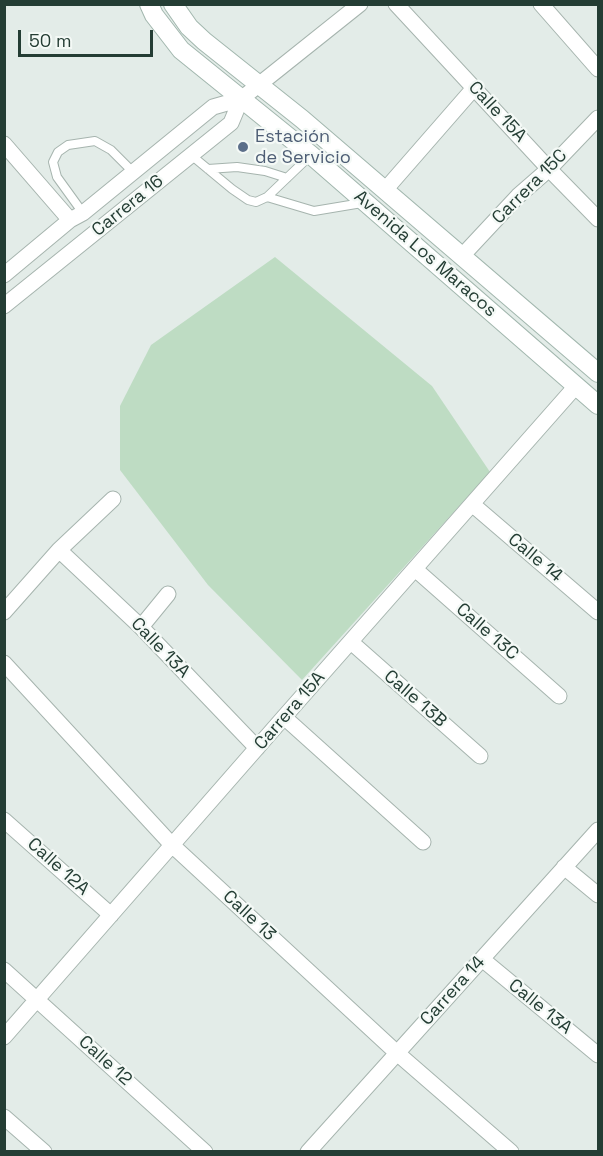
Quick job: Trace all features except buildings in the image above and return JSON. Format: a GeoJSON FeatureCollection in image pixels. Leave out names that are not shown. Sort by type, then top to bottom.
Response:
{"type":"FeatureCollection","features":[{"type":"Feature","properties":{"kind":"street","name":"Avenida Los Maracos"},"geometry":{"type":"LineString","coordinates":[[149,4],[154,15],[181,50],[311,155],[598,405]]}},
{"type":"Feature","properties":{"kind":"street","name":"Avenida Los Maracos"},"geometry":{"type":"LineString","coordinates":[[173,4],[189,27],[204,41],[260,84],[598,373]]}},
{"type":"Feature","properties":{"kind":"street","name":"Carrera 16"},"geometry":{"type":"LineString","coordinates":[[4,275],[213,107],[241,99],[360,4]]}},
{"type":"Feature","properties":{"kind":"street","name":"Calle 15A"},"geometry":{"type":"LineString","coordinates":[[396,4],[598,219]]}},
{"type":"Feature","properties":{"kind":"street"},"geometry":{"type":"LineString","coordinates":[[541,4],[598,69]]}},
{"type":"Feature","properties":{"kind":"street"},"geometry":{"type":"LineString","coordinates":[[385,190],[474,88]]}},
{"type":"Feature","properties":{"kind":"street","name":"Carrera 16"},"geometry":{"type":"LineString","coordinates":[[4,306],[231,123],[241,99]]}},
{"type":"Feature","properties":{"kind":"street","name":"Carrera 15C"},"geometry":{"type":"LineString","coordinates":[[462,256],[518,196],[549,169],[598,118]]}},
{"type":"Feature","properties":{"kind":"street"},"geometry":{"type":"LineString","coordinates":[[4,144],[76,217]]}},
{"type":"Feature","properties":{"kind":"street","name":"Carrera 15A"},"geometry":{"type":"LineString","coordinates":[[4,1037],[576,386]]}},
{"type":"Feature","properties":{"kind":"street"},"geometry":{"type":"LineString","coordinates":[[4,612],[58,550],[113,499]]}},
{"type":"Feature","properties":{"kind":"street","name":"Calle 14"},"geometry":{"type":"LineString","coordinates":[[472,504],[598,612]]}},
{"type":"Feature","properties":{"kind":"street","name":"Calle 13A"},"geometry":{"type":"LineString","coordinates":[[58,550],[141,627],[257,748]]}},
{"type":"Feature","properties":{"kind":"street","name":"Calle 13C"},"geometry":{"type":"LineString","coordinates":[[415,569],[559,696]]}},
{"type":"Feature","properties":{"kind":"street"},"geometry":{"type":"LineString","coordinates":[[141,627],[168,594]]}},
{"type":"Feature","properties":{"kind":"street","name":"Calle 13B"},"geometry":{"type":"LineString","coordinates":[[351,642],[480,756]]}},
{"type":"Feature","properties":{"kind":"street","name":"Calle 13"},"geometry":{"type":"LineString","coordinates":[[4,663],[172,845],[397,1053],[511,1152]]}},
{"type":"Feature","properties":{"kind":"street"},"geometry":{"type":"LineString","coordinates":[[284,717],[423,842]]}},
{"type":"Feature","properties":{"kind":"street","name":"Calle 12A"},"geometry":{"type":"LineString","coordinates":[[4,820],[111,915]]}},
{"type":"Feature","properties":{"kind":"street","name":"Carrera 14"},"geometry":{"type":"LineString","coordinates":[[316,1149],[397,1053],[598,830]]}},
{"type":"Feature","properties":{"kind":"street"},"geometry":{"type":"LineString","coordinates":[[564,867],[598,895]]}},
{"type":"Feature","properties":{"kind":"street","name":"Calle 13A"},"geometry":{"type":"LineString","coordinates":[[482,959],[598,1055]]}},
{"type":"Feature","properties":{"kind":"street","name":"Calle 12"},"geometry":{"type":"LineString","coordinates":[[4,970],[205,1152]]}},
{"type":"Feature","properties":{"kind":"street"},"geometry":{"type":"LineString","coordinates":[[4,1116],[44,1152]]}},
{"type":"Feature","properties":{"kind":"lane"},"geometry":{"type":"LineString","coordinates":[[76,217],[57,177],[53,162],[58,152],[68,145],[95,141],[111,150],[133,172]]}},
{"type":"Feature","properties":{"kind":"lane"},"geometry":{"type":"LineString","coordinates":[[191,155],[232,189],[248,200],[256,202],[267,197],[311,155]]}},
{"type":"Feature","properties":{"kind":"lane"},"geometry":{"type":"LineString","coordinates":[[208,169],[237,166],[287,178]]}},
{"type":"Feature","properties":{"kind":"lane"},"geometry":{"type":"LineString","coordinates":[[267,197],[314,211],[365,203]]}},
{"type":"Feature","properties":{"kind":"green space"},"geometry":{"type":"Polygon","coordinates":[[[275,257],[432,386],[490,472],[302,680],[208,585],[120,470],[120,406],[151,345],[275,257]]]}},
{"type":"Feature","properties":{"kind":"place","name":"Estación de Servicio"},"geometry":{"type":"Point","coordinates":[243,147]}}]}
